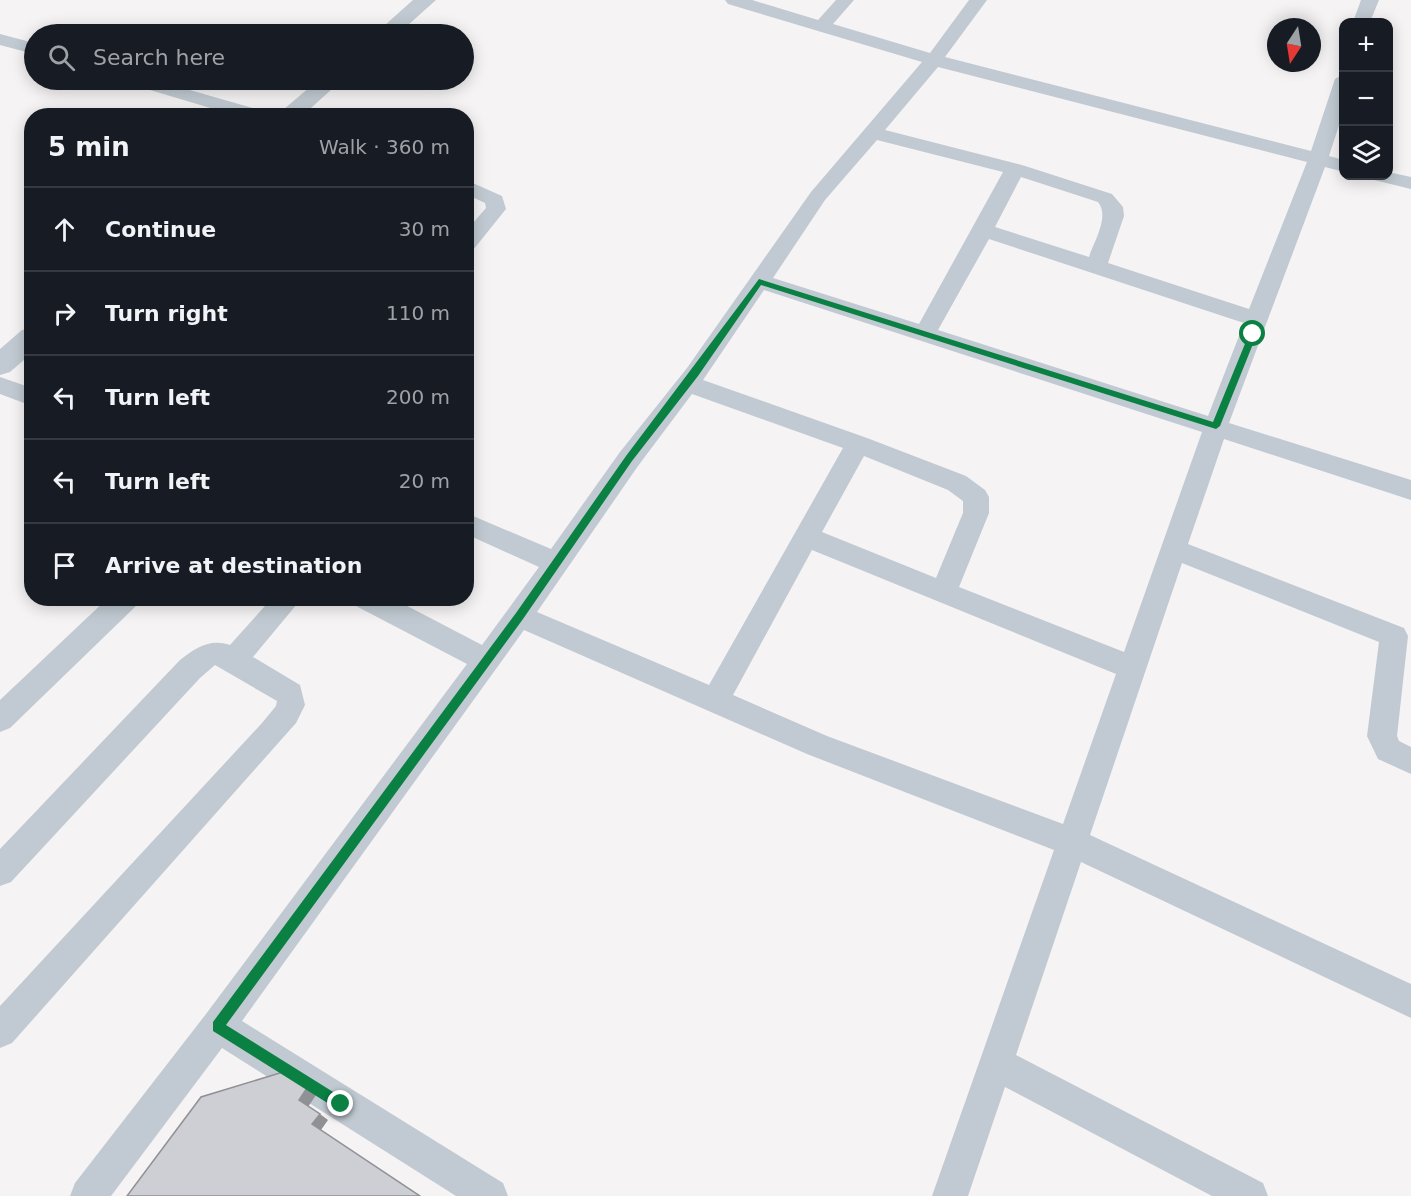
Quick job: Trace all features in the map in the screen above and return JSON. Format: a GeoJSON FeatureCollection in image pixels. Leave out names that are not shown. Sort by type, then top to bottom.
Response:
{"type":"FeatureCollection","features":[{"type":"Feature","properties":{"kind":"street"},"geometry":{"type":"LineString","coordinates":[[397,24],[426,0]]}},
{"type":"Feature","properties":{"kind":"street"},"geometry":{"type":"LineString","coordinates":[[734,0],[934,60],[1331,162]]}},
{"type":"Feature","properties":{"kind":"street"},"geometry":{"type":"LineString","coordinates":[[822,26],[844,0]]}},
{"type":"Feature","properties":{"kind":"street"},"geometry":{"type":"LineString","coordinates":[[88,1196],[218,1026],[487,661],[629,459],[687,384],[818,196],[870,132],[934,60],[978,0]]}},
{"type":"Feature","properties":{"kind":"street"},"geometry":{"type":"LineString","coordinates":[[1363,18],[1370,0]]}},
{"type":"Feature","properties":{"kind":"street"},"geometry":{"type":"LineString","coordinates":[[0,39],[24,46]]}},
{"type":"Feature","properties":{"kind":"street"},"geometry":{"type":"LineString","coordinates":[[171,90],[232,108]]}},
{"type":"Feature","properties":{"kind":"street"},"geometry":{"type":"LineString","coordinates":[[297,108],[319,90]]}},
{"type":"Feature","properties":{"kind":"street"},"geometry":{"type":"LineString","coordinates":[[950,1196],[1216,426],[1258,320],[1331,162],[1339,111]]}},
{"type":"Feature","properties":{"kind":"street"},"geometry":{"type":"LineString","coordinates":[[870,132],[1015,169],[1105,198],[1113,207],[1114,216],[1096,267]]}},
{"type":"Feature","properties":{"kind":"street"},"geometry":{"type":"LineString","coordinates":[[925,334],[1015,169]]}},
{"type":"Feature","properties":{"kind":"street"},"geometry":{"type":"LineString","coordinates":[[1393,179],[1411,183]]}},
{"type":"Feature","properties":{"kind":"street"},"geometry":{"type":"LineString","coordinates":[[474,190],[495,200],[496,209],[474,235]]}},
{"type":"Feature","properties":{"kind":"street"},"geometry":{"type":"LineString","coordinates":[[983,230],[1258,320]]}},
{"type":"Feature","properties":{"kind":"street"},"geometry":{"type":"LineString","coordinates":[[759,282],[1411,490]]}},
{"type":"Feature","properties":{"kind":"street"},"geometry":{"type":"LineString","coordinates":[[0,365],[24,344]]}},
{"type":"Feature","properties":{"kind":"street"},"geometry":{"type":"LineString","coordinates":[[687,384],[858,444],[957,483],[976,498],[976,513],[944,592]]}},
{"type":"Feature","properties":{"kind":"street"},"geometry":{"type":"LineString","coordinates":[[0,385],[24,395]]}},
{"type":"Feature","properties":{"kind":"street"},"geometry":{"type":"LineString","coordinates":[[715,701],[858,444]]}},
{"type":"Feature","properties":{"kind":"street"},"geometry":{"type":"LineString","coordinates":[[474,527],[557,563]]}},
{"type":"Feature","properties":{"kind":"street"},"geometry":{"type":"LineString","coordinates":[[806,537],[1132,668]]}},
{"type":"Feature","properties":{"kind":"street"},"geometry":{"type":"LineString","coordinates":[[1174,549],[1402,639],[1382,736],[1388,750],[1411,761]]}},
{"type":"Feature","properties":{"kind":"street"},"geometry":{"type":"LineString","coordinates":[[0,719],[118,606]]}},
{"type":"Feature","properties":{"kind":"street"},"geometry":{"type":"LineString","coordinates":[[234,659],[282,606]]}},
{"type":"Feature","properties":{"kind":"street"},"geometry":{"type":"LineString","coordinates":[[381,606],[487,661]]}},
{"type":"Feature","properties":{"kind":"street"},"geometry":{"type":"LineString","coordinates":[[519,616],[817,745],[1071,842],[1411,1001]]}},
{"type":"Feature","properties":{"kind":"street"},"geometry":{"type":"LineString","coordinates":[[0,871],[211,652],[220,651],[290,694],[292,701],[288,712],[0,1031]]}},
{"type":"Feature","properties":{"kind":"street"},"geometry":{"type":"LineString","coordinates":[[218,1026],[490,1196]]}},
{"type":"Feature","properties":{"kind":"street"},"geometry":{"type":"LineString","coordinates":[[995,1063],[1250,1196]]}},
{"type":"Feature","properties":{"kind":"building"},"geometry":{"type":"Polygon","coordinates":[[[283,1072],[307,1088],[299,1100],[320,1114],[312,1124],[420,1196],[127,1196],[201,1097],[283,1072]]]}},
{"type":"Feature","properties":{"kind":"route"},"geometry":{"type":"LineString","coordinates":[[341,1104],[218,1026],[519,616],[629,459],[695,374],[759,282],[1216,426],[1253,334]]}}]}
